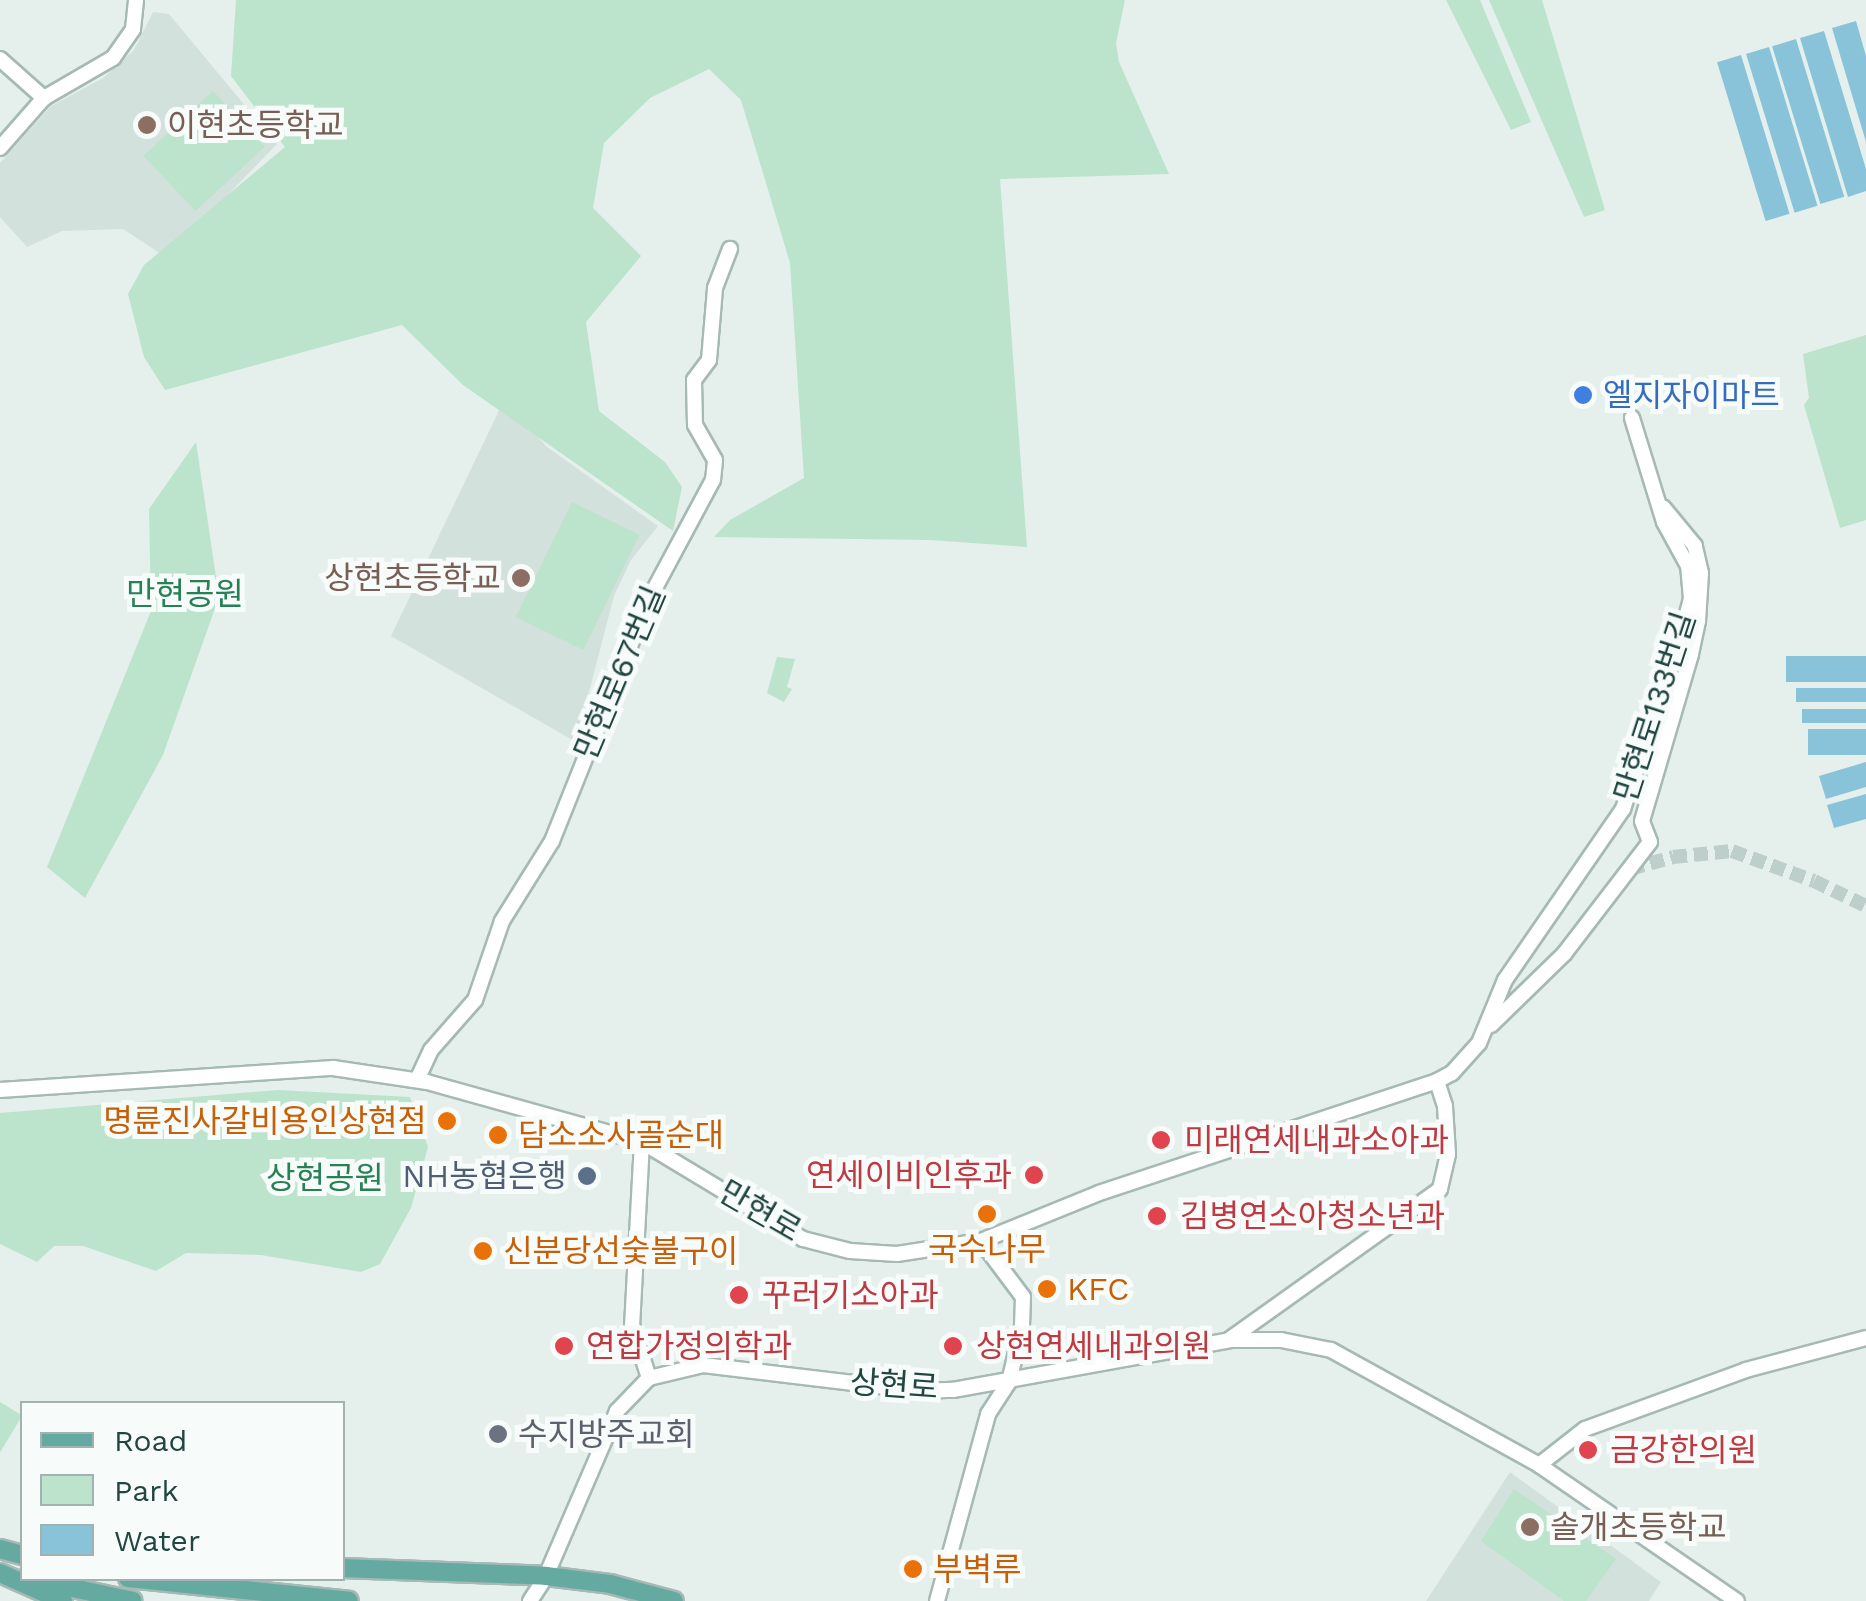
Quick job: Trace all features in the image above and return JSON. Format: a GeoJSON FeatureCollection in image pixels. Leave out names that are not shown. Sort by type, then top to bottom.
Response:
{"type":"FeatureCollection","features":[{"type":"Feature","properties":{"kind":"main road"},"geometry":{"type":"LineString","coordinates":[[345,1568],[546,1576],[610,1584],[674,1601]]}},
{"type":"Feature","properties":{"kind":"main road"},"geometry":{"type":"LineString","coordinates":[[0,1573],[64,1601]]}},
{"type":"Feature","properties":{"kind":"main road"},"geometry":{"type":"LineString","coordinates":[[38,1581],[133,1601]]}},
{"type":"Feature","properties":{"kind":"main road"},"geometry":{"type":"LineString","coordinates":[[157,1581],[349,1601]]}},
{"type":"Feature","properties":{"kind":"street"},"geometry":{"type":"LineString","coordinates":[[0,148],[44,98],[113,58],[134,29],[136,0]]}},
{"type":"Feature","properties":{"kind":"street"},"geometry":{"type":"LineString","coordinates":[[0,59],[44,98]]}},
{"type":"Feature","properties":{"kind":"street","name":"만현로67번길"},"geometry":{"type":"LineString","coordinates":[[416,1080],[430,1050],[476,1000],[502,921],[552,841],[648,601],[713,480],[716,460],[695,425],[694,380],[709,360],[715,288],[730,249]]}},
{"type":"Feature","properties":{"kind":"street","name":"만현로133번길"},"geometry":{"type":"LineString","coordinates":[[1487,1029],[1505,980],[1622,809],[1691,600],[1688,566],[1668,533],[1632,418]]}},
{"type":"Feature","properties":{"kind":"street"},"geometry":{"type":"LineString","coordinates":[[1487,1029],[1564,954],[1650,842],[1642,820],[1691,654],[1701,573],[1694,546],[1657,501]]}},
{"type":"Feature","properties":{"kind":"street","name":"만현로"},"geometry":{"type":"LineString","coordinates":[[0,1090],[333,1068],[416,1080],[642,1142],[803,1240],[897,1254],[981,1240],[1099,1193],[1437,1081],[1464,1062],[1487,1029]]}},
{"type":"Feature","properties":{"kind":"street"},"geometry":{"type":"LineString","coordinates":[[1230,1340],[1440,1189],[1448,1154],[1444,1106],[1437,1081]]}},
{"type":"Feature","properties":{"kind":"street"},"geometry":{"type":"LineString","coordinates":[[530,1600],[546,1576],[596,1452],[617,1411],[648,1378],[632,1324],[642,1142]]}},
{"type":"Feature","properties":{"kind":"street"},"geometry":{"type":"LineString","coordinates":[[937,1601],[988,1414],[1009,1382],[1022,1326],[1023,1297],[981,1240]]}},
{"type":"Feature","properties":{"kind":"street"},"geometry":{"type":"LineString","coordinates":[[1539,1465],[1585,1429],[1746,1370],[1866,1338]]}},
{"type":"Feature","properties":{"kind":"street","name":"상현로"},"geometry":{"type":"LineString","coordinates":[[648,1378],[703,1365],[920,1392],[1009,1382],[1230,1340],[1281,1340],[1331,1350],[1539,1465],[1738,1601]]}},
{"type":"Feature","properties":{"kind":"shaded area","name":"이현초등학교"},"geometry":{"type":"Polygon","coordinates":[[[153,12],[169,14],[277,144],[167,258],[123,229],[62,231],[27,247],[0,217],[0,163],[51,106],[103,78],[134,50],[153,12]]]}},
{"type":"Feature","properties":{"kind":"shaded area","name":"상현초등학교"},"geometry":{"type":"Polygon","coordinates":[[[504,400],[547,447],[658,526],[631,560],[614,596],[576,742],[391,636],[504,400]]]}},
{"type":"Feature","properties":{"kind":"shaded area","name":"솔개초등학교"},"geometry":{"type":"Polygon","coordinates":[[[1510,1472],[1661,1582],[1649,1601],[1426,1601],[1510,1472]]]}},
{"type":"Feature","properties":{"kind":"green space"},"geometry":{"type":"Polygon","coordinates":[[[236,0],[1125,0],[1116,43],[1119,62],[1169,174],[1000,179],[1027,547],[930,540],[714,537],[730,520],[804,478],[790,263],[741,100],[709,69],[650,98],[604,143],[593,208],[641,256],[586,322],[599,411],[665,462],[682,487],[673,531],[463,385],[402,325],[165,390],[144,357],[128,294],[144,265],[285,147],[231,76],[236,0]]]}},
{"type":"Feature","properties":{"kind":"green space"},"geometry":{"type":"Polygon","coordinates":[[[1446,0],[1480,0],[1531,122],[1511,130],[1446,0]]]}},
{"type":"Feature","properties":{"kind":"green space"},"geometry":{"type":"Polygon","coordinates":[[[1489,0],[1542,0],[1605,210],[1584,217],[1489,0]]]}},
{"type":"Feature","properties":{"kind":"green space"},"geometry":{"type":"Polygon","coordinates":[[[213,91],[265,147],[195,211],[144,156],[213,91]]]}},
{"type":"Feature","properties":{"kind":"green space"},"geometry":{"type":"Polygon","coordinates":[[[1866,335],[1866,520],[1840,528],[1804,405],[1809,398],[1803,354],[1866,335]]]}},
{"type":"Feature","properties":{"kind":"green space","name":"만현공원"},"geometry":{"type":"Polygon","coordinates":[[[196,442],[219,597],[163,755],[85,898],[47,867],[151,611],[149,509],[196,442]]]}},
{"type":"Feature","properties":{"kind":"green space"},"geometry":{"type":"Polygon","coordinates":[[[572,502],[639,535],[583,650],[516,617],[572,502]]]}},
{"type":"Feature","properties":{"kind":"green space"},"geometry":{"type":"Polygon","coordinates":[[[777,657],[795,659],[787,687],[792,689],[784,702],[767,693],[777,657]]]}},
{"type":"Feature","properties":{"kind":"green space","name":"상현공원"},"geometry":{"type":"Polygon","coordinates":[[[278,1090],[410,1097],[428,1147],[411,1208],[380,1264],[361,1272],[261,1255],[186,1253],[156,1271],[83,1246],[54,1246],[37,1262],[0,1244],[0,1113],[278,1090]]]}},
{"type":"Feature","properties":{"kind":"green space"},"geometry":{"type":"Polygon","coordinates":[[[0,1402],[20,1414],[20,1419],[0,1452],[0,1402]]]}},
{"type":"Feature","properties":{"kind":"green space"},"geometry":{"type":"Polygon","coordinates":[[[1514,1489],[1616,1559],[1586,1601],[1564,1601],[1481,1541],[1514,1489]]]}},
{"type":"Feature","properties":{"kind":"water"},"geometry":{"type":"Polygon","coordinates":[[[1856,21],[1866,56],[1866,142],[1832,28],[1856,21]]]}},
{"type":"Feature","properties":{"kind":"water"},"geometry":{"type":"Polygon","coordinates":[[[1824,31],[1866,169],[1866,191],[1848,197],[1800,38],[1824,31]]]}},
{"type":"Feature","properties":{"kind":"water"},"geometry":{"type":"Polygon","coordinates":[[[1796,39],[1844,197],[1820,204],[1772,46],[1796,39]]]}},
{"type":"Feature","properties":{"kind":"water"},"geometry":{"type":"Polygon","coordinates":[[[1769,47],[1818,206],[1795,213],[1746,54],[1769,47]]]}},
{"type":"Feature","properties":{"kind":"water"},"geometry":{"type":"Polygon","coordinates":[[[1741,55],[1790,214],[1766,221],[1717,62],[1741,55]]]}},
{"type":"Feature","properties":{"kind":"water"},"geometry":{"type":"Polygon","coordinates":[[[1786,656],[1866,656],[1866,682],[1786,682],[1786,656]]]}},
{"type":"Feature","properties":{"kind":"water"},"geometry":{"type":"Polygon","coordinates":[[[1796,688],[1866,688],[1866,702],[1796,702],[1796,688]]]}},
{"type":"Feature","properties":{"kind":"water"},"geometry":{"type":"Polygon","coordinates":[[[1802,709],[1866,709],[1866,723],[1802,723],[1802,709]]]}},
{"type":"Feature","properties":{"kind":"water"},"geometry":{"type":"Polygon","coordinates":[[[1808,729],[1866,729],[1866,755],[1808,755],[1808,729]]]}},
{"type":"Feature","properties":{"kind":"water"},"geometry":{"type":"Polygon","coordinates":[[[1866,762],[1866,787],[1826,799],[1819,776],[1866,762]]]}},
{"type":"Feature","properties":{"kind":"water"},"geometry":{"type":"Polygon","coordinates":[[[1866,794],[1866,819],[1834,828],[1827,805],[1866,794]]]}},
{"type":"Feature","properties":{"kind":"tunnel"},"geometry":{"type":"LineString","coordinates":[[1630,869],[1673,857],[1732,851],[1814,881],[1866,906]]}},
{"type":"Feature","properties":{"kind":"place","name":"이현초등학교"},"geometry":{"type":"Point","coordinates":[147,125]}},
{"type":"Feature","properties":{"kind":"place","name":"엘지자이마트"},"geometry":{"type":"Point","coordinates":[1583,395]}},
{"type":"Feature","properties":{"kind":"place","name":"상현초등학교"},"geometry":{"type":"Point","coordinates":[521,578]}},
{"type":"Feature","properties":{"kind":"place","name":"명륜진사갈비용인상현점"},"geometry":{"type":"Point","coordinates":[447,1121]}},
{"type":"Feature","properties":{"kind":"place","name":"담소소사골순대"},"geometry":{"type":"Point","coordinates":[498,1135]}},
{"type":"Feature","properties":{"kind":"place","name":"미래연세내과소아과"},"geometry":{"type":"Point","coordinates":[1161,1140]}},
{"type":"Feature","properties":{"kind":"place","name":"연세이비인후과"},"geometry":{"type":"Point","coordinates":[1034,1175]}},
{"type":"Feature","properties":{"kind":"place","name":"NH농협은행"},"geometry":{"type":"Point","coordinates":[587,1176]}},
{"type":"Feature","properties":{"kind":"place","name":"국수나무"},"geometry":{"type":"Point","coordinates":[987,1214]}},
{"type":"Feature","properties":{"kind":"place","name":"김병연소아청소년과"},"geometry":{"type":"Point","coordinates":[1157,1216]}},
{"type":"Feature","properties":{"kind":"place","name":"신분당선숯불구이"},"geometry":{"type":"Point","coordinates":[483,1251]}},
{"type":"Feature","properties":{"kind":"place","name":"KFC"},"geometry":{"type":"Point","coordinates":[1047,1289]}},
{"type":"Feature","properties":{"kind":"place","name":"꾸러기소아과"},"geometry":{"type":"Point","coordinates":[739,1295]}},
{"type":"Feature","properties":{"kind":"place","name":"연합가정의학과"},"geometry":{"type":"Point","coordinates":[564,1346]}},
{"type":"Feature","properties":{"kind":"place","name":"상현연세내과의원"},"geometry":{"type":"Point","coordinates":[953,1346]}},
{"type":"Feature","properties":{"kind":"place","name":"수지방주교회"},"geometry":{"type":"Point","coordinates":[498,1434]}},
{"type":"Feature","properties":{"kind":"place","name":"금강한의원"},"geometry":{"type":"Point","coordinates":[1588,1450]}},
{"type":"Feature","properties":{"kind":"place","name":"솔개초등학교"},"geometry":{"type":"Point","coordinates":[1530,1527]}},
{"type":"Feature","properties":{"kind":"place","name":"부벽루"},"geometry":{"type":"Point","coordinates":[913,1569]}}]}
